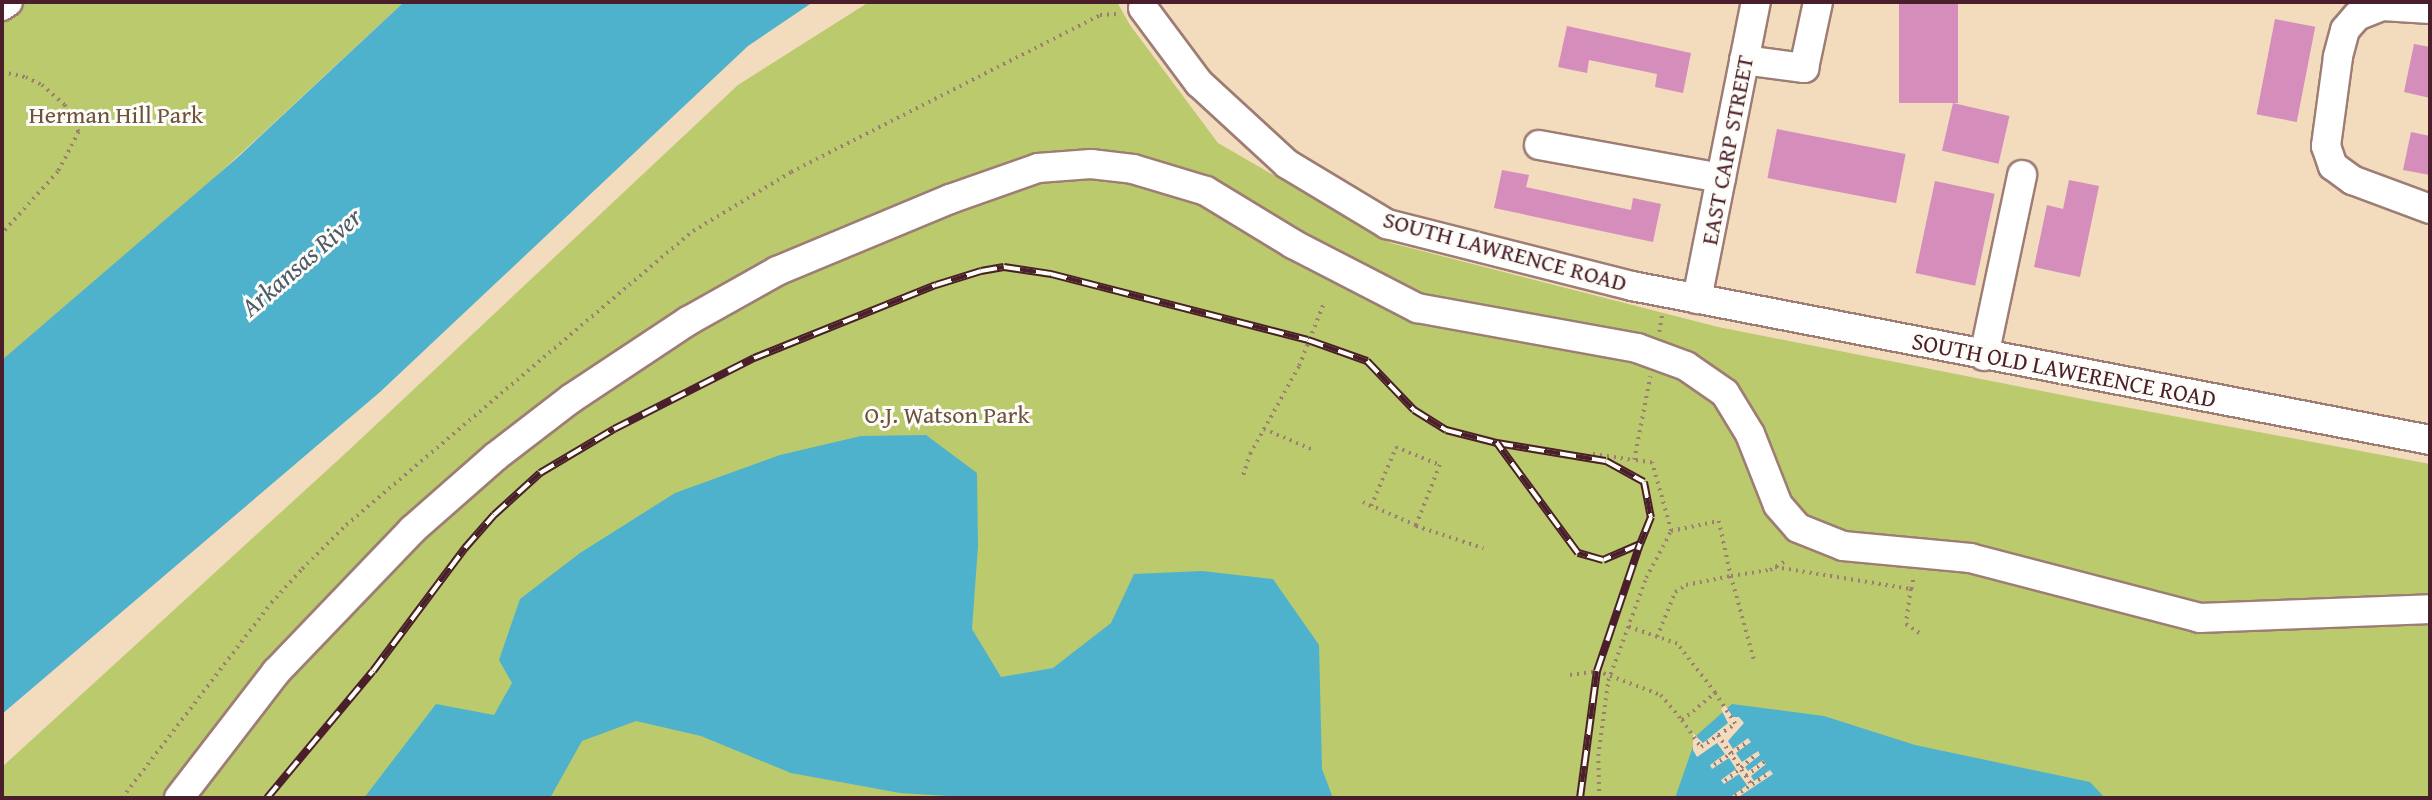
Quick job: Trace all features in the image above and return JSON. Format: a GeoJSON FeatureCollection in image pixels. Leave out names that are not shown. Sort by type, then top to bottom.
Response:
{"type":"FeatureCollection","features":[{"type":"Feature","properties":{"kind":"street"},"geometry":{"type":"LineString","coordinates":[[2,6],[8,2]]}},
{"type":"Feature","properties":{"kind":"street","name":"EAST CARP STREET"},"geometry":{"type":"LineString","coordinates":[[1697,299],[1756,2]]}},
{"type":"Feature","properties":{"kind":"street"},"geometry":{"type":"LineString","coordinates":[[1744,60],[1804,68],[1818,2]]}},
{"type":"Feature","properties":{"kind":"street"},"geometry":{"type":"LineString","coordinates":[[2430,9],[2398,4],[2382,6],[2357,16],[2345,30],[2338,57],[2326,146],[2333,166],[2352,180],[2430,209]]}},
{"type":"Feature","properties":{"kind":"street","name":"SOUTH LAWRENCE ROAD"},"geometry":{"type":"LineString","coordinates":[[1143,8],[1199,83],[1287,164],[1387,224],[1632,286],[1697,299]]}},
{"type":"Feature","properties":{"kind":"street"},"geometry":{"type":"LineString","coordinates":[[1539,145],[1721,178]]}},
{"type":"Feature","properties":{"kind":"street"},"geometry":{"type":"LineString","coordinates":[[179,798],[276,672],[412,530],[495,457],[572,398],[688,321],[777,271],[950,199],[1038,168],[1091,164],[1133,169],[1157,176],[1206,191],[1293,244],[1416,308],[1637,348],[1686,366],[1725,393],[1750,434],[1778,505],[1798,528],[1843,547],[1970,558],[2200,618],[2430,609]]}},
{"type":"Feature","properties":{"kind":"street"},"geometry":{"type":"LineString","coordinates":[[1984,356],[2022,175]]}},
{"type":"Feature","properties":{"kind":"street","name":"SOUTH OLD LAWERENCE ROAD"},"geometry":{"type":"LineString","coordinates":[[1697,299],[2430,440]]}},
{"type":"Feature","properties":{"kind":"path"},"geometry":{"type":"LineString","coordinates":[[122,798],[271,603],[346,525],[693,231],[791,172],[1100,15],[1133,15],[1143,8]]}},
{"type":"Feature","properties":{"kind":"path"},"geometry":{"type":"LineString","coordinates":[[2,72],[26,77],[42,85],[65,105],[79,132],[58,172],[2,234]]}},
{"type":"Feature","properties":{"kind":"path"},"geometry":{"type":"LineString","coordinates":[[1243,475],[1298,366],[1323,305]]}},
{"type":"Feature","properties":{"kind":"path"},"geometry":{"type":"LineString","coordinates":[[1634,460],[1663,313]]}},
{"type":"Feature","properties":{"kind":"path"},"geometry":{"type":"LineString","coordinates":[[1264,429],[1316,451]]}},
{"type":"Feature","properties":{"kind":"path"},"geometry":{"type":"LineString","coordinates":[[1371,506],[1396,447],[1440,465],[1416,526]]}},
{"type":"Feature","properties":{"kind":"path"},"geometry":{"type":"LineString","coordinates":[[1593,454],[1652,463],[1671,531],[1646,578],[1610,675],[1598,756],[1599,798]]}},
{"type":"Feature","properties":{"kind":"path"},"geometry":{"type":"LineString","coordinates":[[1363,502],[1416,526],[1482,548]]}},
{"type":"Feature","properties":{"kind":"path"},"geometry":{"type":"LineString","coordinates":[[1671,531],[1719,521],[1755,663]]}},
{"type":"Feature","properties":{"kind":"path"},"geometry":{"type":"LineString","coordinates":[[1918,553],[1906,624],[1921,634]]}},
{"type":"Feature","properties":{"kind":"path"},"geometry":{"type":"LineString","coordinates":[[1657,637],[1675,592],[1686,585],[1775,567],[1784,562]]}},
{"type":"Feature","properties":{"kind":"path"},"geometry":{"type":"LineString","coordinates":[[1775,567],[1911,589]]}},
{"type":"Feature","properties":{"kind":"path"},"geometry":{"type":"LineString","coordinates":[[1570,675],[1591,670],[1661,695],[1701,747],[1735,724],[1677,644],[1628,626]]}},
{"type":"Feature","properties":{"kind":"path"},"geometry":{"type":"LineString","coordinates":[[1682,720],[1715,693]]}},
{"type":"Feature","properties":{"kind":"path"},"geometry":{"type":"LineString","coordinates":[[1718,735],[1752,785]]}},
{"type":"Feature","properties":{"kind":"path"},"geometry":{"type":"LineString","coordinates":[[1714,765],[1749,741]]}},
{"type":"Feature","properties":{"kind":"path"},"geometry":{"type":"LineString","coordinates":[[1725,781],[1757,754]]}},
{"type":"Feature","properties":{"kind":"path"},"geometry":{"type":"LineString","coordinates":[[1746,776],[1764,762]]}},
{"type":"Feature","properties":{"kind":"path"},"geometry":{"type":"LineString","coordinates":[[1735,796],[1770,772]]}},
{"type":"Feature","properties":{"kind":"green space","name":"Herman Hill Park"},"geometry":{"type":"Polygon","coordinates":[[[2,2],[404,2],[2,375],[2,2]]]}},
{"type":"Feature","properties":{"kind":"green space","name":"O.J. Watson Park"},"geometry":{"type":"Polygon","coordinates":[[[869,2],[1117,2],[1130,25],[1218,143],[1391,243],[1718,327],[2430,464],[2430,798],[2,798],[2,767],[348,451],[738,85],[869,2]]]}},
{"type":"Feature","properties":{"kind":"water","name":"Arkansas River"},"geometry":{"type":"Polygon","coordinates":[[[404,2],[813,2],[748,46],[380,392],[2,714],[2,360],[237,158],[404,2]]]}},
{"type":"Feature","properties":{"kind":"water"},"geometry":{"type":"Polygon","coordinates":[[[926,435],[977,473],[978,546],[972,629],[1001,677],[1053,668],[1111,623],[1134,574],[1202,571],[1273,579],[1319,645],[1322,769],[1333,798],[980,798],[900,793],[791,773],[701,736],[636,721],[582,741],[550,798],[364,798],[436,704],[494,715],[512,683],[499,660],[520,599],[580,553],[675,493],[780,455],[861,436],[926,435]]]}},
{"type":"Feature","properties":{"kind":"water"},"geometry":{"type":"Polygon","coordinates":[[[1732,704],[1824,716],[1915,745],[2090,782],[2105,798],[1675,798],[1697,735],[1732,704]]]}},
{"type":"Feature","properties":{"kind":"pier"},"geometry":{"type":"Polygon","coordinates":[[[1725,705],[1733,717],[1739,717],[1744,723],[1728,741],[1733,749],[1748,738],[1751,742],[1736,753],[1742,762],[1758,751],[1760,755],[1745,767],[1748,771],[1763,760],[1766,764],[1751,776],[1754,781],[1770,770],[1773,774],[1737,798],[1732,796],[1747,785],[1739,774],[1724,784],[1721,780],[1736,769],[1729,758],[1712,769],[1710,765],[1725,754],[1717,743],[1697,757],[1693,750],[1693,733],[1703,743],[1728,723],[1721,709],[1725,705]]]}},
{"type":"Feature","properties":{"kind":"building"},"geometry":{"type":"Polygon","coordinates":[[[1899,2],[1958,2],[1958,103],[1899,103],[1899,2]]]}},
{"type":"Feature","properties":{"kind":"building"},"geometry":{"type":"Polygon","coordinates":[[[2275,19],[2315,27],[2297,122],[2256,114],[2275,19]]]}},
{"type":"Feature","properties":{"kind":"building"},"geometry":{"type":"Polygon","coordinates":[[[1567,26],[1691,53],[1683,93],[1655,87],[1657,74],[1589,60],[1587,73],[1558,67],[1567,26]]]}},
{"type":"Feature","properties":{"kind":"building"},"geometry":{"type":"Polygon","coordinates":[[[2414,44],[2430,47],[2430,98],[2404,92],[2414,44]]]}},
{"type":"Feature","properties":{"kind":"building"},"geometry":{"type":"Polygon","coordinates":[[[1953,103],[2010,116],[1998,164],[1942,151],[1953,103]]]}},
{"type":"Feature","properties":{"kind":"building"},"geometry":{"type":"Polygon","coordinates":[[[1777,129],[1906,154],[1896,203],[1767,178],[1777,129]]]}},
{"type":"Feature","properties":{"kind":"building"},"geometry":{"type":"Polygon","coordinates":[[[2411,132],[2430,136],[2430,175],[2403,170],[2411,132]]]}},
{"type":"Feature","properties":{"kind":"building"},"geometry":{"type":"Polygon","coordinates":[[[1502,170],[1529,175],[1526,187],[1631,210],[1633,198],[1661,204],[1653,242],[1494,208],[1502,170]]]}},
{"type":"Feature","properties":{"kind":"building"},"geometry":{"type":"Polygon","coordinates":[[[2069,180],[2099,186],[2080,277],[2034,267],[2047,205],[2063,209],[2069,180]]]}},
{"type":"Feature","properties":{"kind":"building"},"geometry":{"type":"Polygon","coordinates":[[[1935,181],[1995,194],[1975,286],[1915,273],[1935,181]]]}},
{"type":"Feature","properties":{"kind":"railway"},"geometry":{"type":"LineString","coordinates":[[267,798],[373,671],[465,548],[494,515],[540,473],[614,429],[754,358],[936,285],[981,271],[1004,267],[1051,274],[1308,340],[1367,361],[1414,410],[1446,430],[1497,443],[1606,461],[1644,482],[1651,517],[1640,544],[1603,560],[1578,553],[1497,443]]}},
{"type":"Feature","properties":{"kind":"railway"},"geometry":{"type":"LineString","coordinates":[[1580,798],[1597,671],[1640,544]]}}]}
